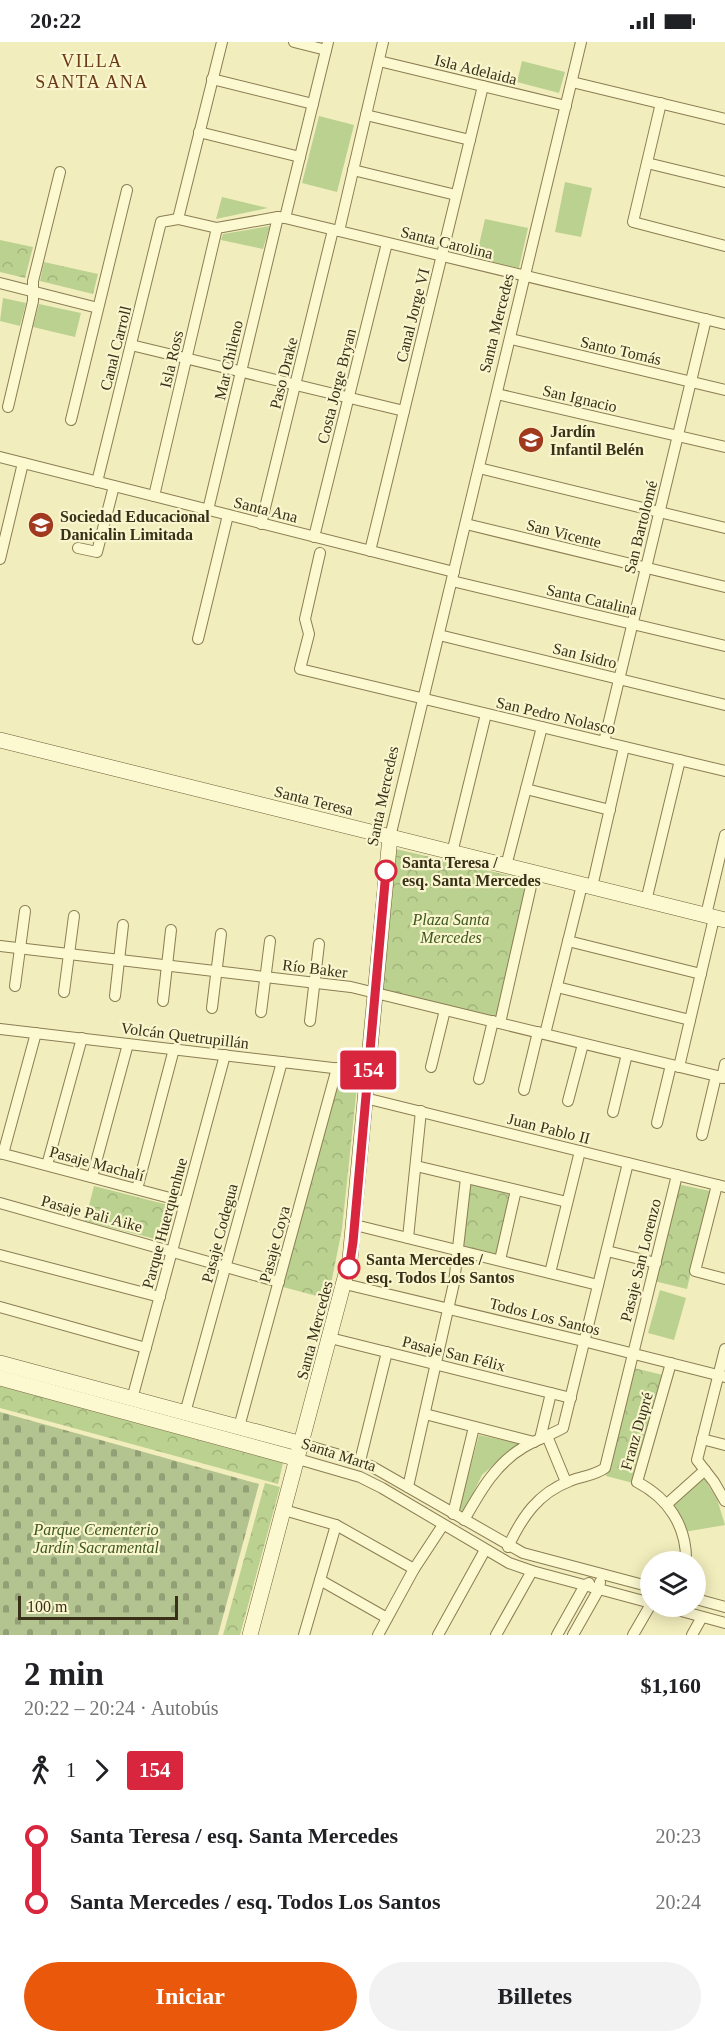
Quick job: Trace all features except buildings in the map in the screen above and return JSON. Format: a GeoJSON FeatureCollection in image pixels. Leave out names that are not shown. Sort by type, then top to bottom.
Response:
{"type":"FeatureCollection","features":[{"type":"Feature","properties":{"kind":"street"},"geometry":{"type":"LineString","coordinates":[[178,219],[222,42]]}},
{"type":"Feature","properties":{"kind":"street"},"geometry":{"type":"LineString","coordinates":[[294,42],[327,46]]}},
{"type":"Feature","properties":{"kind":"street","name":"Paso Drake"},"geometry":{"type":"LineString","coordinates":[[261,524],[295,385],[353,170],[383,42]]}},
{"type":"Feature","properties":{"kind":"street","name":"Santa Mercedes"},"geometry":{"type":"LineString","coordinates":[[250,1635],[345,1284],[354,1225],[390,837],[581,42]]}},
{"type":"Feature","properties":{"kind":"street","name":"Mar Chileno"},"geometry":{"type":"LineString","coordinates":[[208,510],[241,371],[281,218],[300,157],[327,46]]}},
{"type":"Feature","properties":{"kind":"street","name":"Isla Adelaida"},"geometry":{"type":"LineString","coordinates":[[379,61],[566,106]]}},
{"type":"Feature","properties":{"kind":"street"},"geometry":{"type":"LineString","coordinates":[[213,79],[313,104]]}},
{"type":"Feature","properties":{"kind":"street"},"geometry":{"type":"LineString","coordinates":[[572,82],[725,119]]}},
{"type":"Feature","properties":{"kind":"street","name":"Canal Jorge VI"},"geometry":{"type":"LineString","coordinates":[[370,551],[483,86]]}},
{"type":"Feature","properties":{"kind":"street"},"geometry":{"type":"LineString","coordinates":[[662,103],[633,222],[725,246]]}},
{"type":"Feature","properties":{"kind":"street"},"geometry":{"type":"LineString","coordinates":[[366,115],[470,141]]}},
{"type":"Feature","properties":{"kind":"street"},"geometry":{"type":"LineString","coordinates":[[199,132],[300,157]]}},
{"type":"Feature","properties":{"kind":"street"},"geometry":{"type":"LineString","coordinates":[[647,163],[725,182]]}},
{"type":"Feature","properties":{"kind":"street"},"geometry":{"type":"LineString","coordinates":[[353,170],[456,195]]}},
{"type":"Feature","properties":{"kind":"street"},"geometry":{"type":"LineString","coordinates":[[8,407],[33,301],[33,281],[60,172]]}},
{"type":"Feature","properties":{"kind":"street"},"geometry":{"type":"LineString","coordinates":[[71,420],[127,190]]}},
{"type":"Feature","properties":{"kind":"street","name":"Santa Carolina"},"geometry":{"type":"LineString","coordinates":[[161,222],[178,219],[217,228],[281,218],[725,324]]}},
{"type":"Feature","properties":{"kind":"street","name":"Canal Carroll"},"geometry":{"type":"LineString","coordinates":[[97,482],[161,222]]}},
{"type":"Feature","properties":{"kind":"street","name":"Isla Ross"},"geometry":{"type":"LineString","coordinates":[[154,496],[217,228]]}},
{"type":"Feature","properties":{"kind":"street","name":"Costa Jorge Bryan"},"geometry":{"type":"LineString","coordinates":[[314,537],[387,243]]}},
{"type":"Feature","properties":{"kind":"street"},"geometry":{"type":"LineString","coordinates":[[0,284],[98,308]]}},
{"type":"Feature","properties":{"kind":"street","name":"San Bartolomé"},"geometry":{"type":"LineString","coordinates":[[604,742],[706,319]]}},
{"type":"Feature","properties":{"kind":"street","name":"Santo Tomás"},"geometry":{"type":"LineString","coordinates":[[511,339],[725,390]]}},
{"type":"Feature","properties":{"kind":"street"},"geometry":{"type":"LineString","coordinates":[[131,345],[404,411]]}},
{"type":"Feature","properties":{"kind":"street","name":"San Ignacio"},"geometry":{"type":"LineString","coordinates":[[497,394],[725,447]]}},
{"type":"Feature","properties":{"kind":"street","name":"Santa Ana"},"geometry":{"type":"LineString","coordinates":[[0,457],[370,551],[453,577]]}},
{"type":"Feature","properties":{"kind":"street"},"geometry":{"type":"LineString","coordinates":[[0,559],[23,463]]}},
{"type":"Feature","properties":{"kind":"street"},"geometry":{"type":"LineString","coordinates":[[479,468],[725,528]]}},
{"type":"Feature","properties":{"kind":"street"},"geometry":{"type":"LineString","coordinates":[[78,548],[97,552],[114,486]]}},
{"type":"Feature","properties":{"kind":"street"},"geometry":{"type":"LineString","coordinates":[[198,639],[228,515]]}},
{"type":"Feature","properties":{"kind":"street","name":"San Vicente"},"geometry":{"type":"LineString","coordinates":[[466,524],[725,587]]}},
{"type":"Feature","properties":{"kind":"street","name":"San Pedro Nolasco"},"geometry":{"type":"LineString","coordinates":[[320,553],[305,619],[309,634],[300,669],[725,771]]}},
{"type":"Feature","properties":{"kind":"street","name":"Santa Catalina"},"geometry":{"type":"LineString","coordinates":[[453,577],[725,646]]}},
{"type":"Feature","properties":{"kind":"street","name":"San Isidro"},"geometry":{"type":"LineString","coordinates":[[439,635],[725,705]]}},
{"type":"Feature","properties":{"kind":"street"},"geometry":{"type":"LineString","coordinates":[[453,852],[486,714]]}},
{"type":"Feature","properties":{"kind":"street"},"geometry":{"type":"LineString","coordinates":[[506,866],[542,727]]}},
{"type":"Feature","properties":{"kind":"street","name":"Santa Teresa"},"geometry":{"type":"LineString","coordinates":[[0,740],[715,918]]}},
{"type":"Feature","properties":{"kind":"street"},"geometry":{"type":"LineString","coordinates":[[524,1090],[610,810],[624,747]]}},
{"type":"Feature","properties":{"kind":"street"},"geometry":{"type":"LineString","coordinates":[[646,901],[680,760]]}},
{"type":"Feature","properties":{"kind":"street"},"geometry":{"type":"LineString","coordinates":[[525,789],[610,810]]}},
{"type":"Feature","properties":{"kind":"street"},"geometry":{"type":"LineString","coordinates":[[657,1124],[690,1020],[715,918],[725,835]]}},
{"type":"Feature","properties":{"kind":"street"},"geometry":{"type":"LineString","coordinates":[[479,1079],[497,1022],[534,873]]}},
{"type":"Feature","properties":{"kind":"street"},"geometry":{"type":"LineString","coordinates":[[15,986],[25,911]]}},
{"type":"Feature","properties":{"kind":"street"},"geometry":{"type":"LineString","coordinates":[[64,992],[74,916]]}},
{"type":"Feature","properties":{"kind":"street"},"geometry":{"type":"LineString","coordinates":[[115,996],[123,925]]}},
{"type":"Feature","properties":{"kind":"street"},"geometry":{"type":"LineString","coordinates":[[163,1001],[171,930]]}},
{"type":"Feature","properties":{"kind":"street"},"geometry":{"type":"LineString","coordinates":[[213,1008],[221,934]]}},
{"type":"Feature","properties":{"kind":"street"},"geometry":{"type":"LineString","coordinates":[[261,1012],[270,941]]}},
{"type":"Feature","properties":{"kind":"street"},"geometry":{"type":"LineString","coordinates":[[568,941],[701,974]]}},
{"type":"Feature","properties":{"kind":"street"},"geometry":{"type":"LineString","coordinates":[[310,1021],[319,944]]}},
{"type":"Feature","properties":{"kind":"street","name":"Río Baker"},"geometry":{"type":"LineString","coordinates":[[0,946],[314,982],[374,992],[721,1077]]}},
{"type":"Feature","properties":{"kind":"street"},"geometry":{"type":"LineString","coordinates":[[557,987],[690,1020]]}},
{"type":"Feature","properties":{"kind":"street"},"geometry":{"type":"LineString","coordinates":[[431,1067],[445,1010]]}},
{"type":"Feature","properties":{"kind":"street","name":"Volcán Quetrupillán"},"geometry":{"type":"LineString","coordinates":[[0,1029],[368,1072]]}},
{"type":"Feature","properties":{"kind":"street"},"geometry":{"type":"LineString","coordinates":[[1,1153],[36,1033]]}},
{"type":"Feature","properties":{"kind":"street"},"geometry":{"type":"LineString","coordinates":[[47,1165],[82,1038]]}},
{"type":"Feature","properties":{"kind":"street"},"geometry":{"type":"LineString","coordinates":[[92,1177],[128,1044]]}},
{"type":"Feature","properties":{"kind":"street"},"geometry":{"type":"LineString","coordinates":[[568,1101],[583,1044]]}},
{"type":"Feature","properties":{"kind":"street"},"geometry":{"type":"LineString","coordinates":[[137,1189],[174,1049]]}},
{"type":"Feature","properties":{"kind":"street"},"geometry":{"type":"LineString","coordinates":[[613,1113],[627,1054]]}},
{"type":"Feature","properties":{"kind":"street","name":"Parque Huerquenhue"},"geometry":{"type":"LineString","coordinates":[[132,1399],[225,1055]]}},
{"type":"Feature","properties":{"kind":"street","name":"Pasaje Codegua"},"geometry":{"type":"LineString","coordinates":[[185,1413],[282,1062]]}},
{"type":"Feature","properties":{"kind":"street"},"geometry":{"type":"LineString","coordinates":[[702,1135],[725,1064]]}},
{"type":"Feature","properties":{"kind":"street","name":"Pasaje Coya"},"geometry":{"type":"LineString","coordinates":[[239,1427],[338,1068]]}},
{"type":"Feature","properties":{"kind":"street","name":"Juan Pablo II"},"geometry":{"type":"LineString","coordinates":[[365,1098],[721,1186]]}},
{"type":"Feature","properties":{"kind":"street"},"geometry":{"type":"LineString","coordinates":[[408,1238],[421,1112]]}},
{"type":"Feature","properties":{"kind":"street"},"geometry":{"type":"LineString","coordinates":[[550,1273],[580,1151]]}},
{"type":"Feature","properties":{"kind":"street","name":"Pasaje Machalí"},"geometry":{"type":"LineString","coordinates":[[1,1153],[185,1202]]}},
{"type":"Feature","properties":{"kind":"street"},"geometry":{"type":"LineString","coordinates":[[464,1520],[495,1471],[516,1452],[563,1428],[628,1163]]}},
{"type":"Feature","properties":{"kind":"street"},"geometry":{"type":"LineString","coordinates":[[416,1166],[567,1202]]}},
{"type":"Feature","properties":{"kind":"street","name":"Pasaje San Lorenzo"},"geometry":{"type":"LineString","coordinates":[[566,1482],[597,1474],[605,1468],[677,1175]]}},
{"type":"Feature","properties":{"kind":"street"},"geometry":{"type":"LineString","coordinates":[[408,1487],[437,1364],[459,1250],[466,1178]]}},
{"type":"Feature","properties":{"kind":"street"},"geometry":{"type":"LineString","coordinates":[[721,1186],[695,1271],[725,1279]]}},
{"type":"Feature","properties":{"kind":"street"},"geometry":{"type":"LineString","coordinates":[[500,1260],[516,1190]]}},
{"type":"Feature","properties":{"kind":"street","name":"Pasaje Pali Aike"},"geometry":{"type":"LineString","coordinates":[[0,1203],[279,1282]]}},
{"type":"Feature","properties":{"kind":"street"},"geometry":{"type":"LineString","coordinates":[[354,1225],[598,1284]]}},
{"type":"Feature","properties":{"kind":"street"},"geometry":{"type":"LineString","coordinates":[[607,1251],[656,1263]]}},
{"type":"Feature","properties":{"kind":"street"},"geometry":{"type":"LineString","coordinates":[[0,1255],[160,1297]]}},
{"type":"Feature","properties":{"kind":"street","name":"Todos Los Santos"},"geometry":{"type":"LineString","coordinates":[[345,1284],[721,1376]]}},
{"type":"Feature","properties":{"kind":"street"},"geometry":{"type":"LineString","coordinates":[[0,1308],[146,1348]]}},
{"type":"Feature","properties":{"kind":"street","name":"Pasaje San Félix"},"geometry":{"type":"LineString","coordinates":[[330,1338],[571,1398]]}},
{"type":"Feature","properties":{"kind":"street"},"geometry":{"type":"LineString","coordinates":[[725,1349],[721,1376],[697,1460],[725,1499]]}},
{"type":"Feature","properties":{"kind":"street"},"geometry":{"type":"LineString","coordinates":[[360,1461],[387,1352]]}},
{"type":"Feature","properties":{"kind":"street","name":"Santa Marta"},"geometry":{"type":"LineString","coordinates":[[0,1363],[239,1427],[382,1488],[509,1563],[640,1601]]}},
{"type":"Feature","properties":{"kind":"street","name":"Franz Dupré"},"geometry":{"type":"LineString","coordinates":[[671,1363],[637,1482],[654,1492],[676,1516],[682,1531],[685,1551]]}},
{"type":"Feature","properties":{"kind":"street","name":"Santa Marta"},"geometry":{"type":"LineString","coordinates":[[0,1378],[300,1452],[360,1461],[508,1547],[640,1584]]}},
{"type":"Feature","properties":{"kind":"street"},"geometry":{"type":"LineString","coordinates":[[508,1547],[527,1512],[545,1495],[566,1482],[541,1439],[551,1393]]}},
{"type":"Feature","properties":{"kind":"street"},"geometry":{"type":"LineString","coordinates":[[425,1414],[474,1427],[541,1439]]}},
{"type":"Feature","properties":{"kind":"street"},"geometry":{"type":"LineString","coordinates":[[453,1514],[474,1427]]}},
{"type":"Feature","properties":{"kind":"street"},"geometry":{"type":"LineString","coordinates":[[702,1439],[725,1445]]}},
{"type":"Feature","properties":{"kind":"street"},"geometry":{"type":"LineString","coordinates":[[667,1504],[705,1470]]}},
{"type":"Feature","properties":{"kind":"street"},"geometry":{"type":"LineString","coordinates":[[284,1510],[336,1525],[414,1569]]}},
{"type":"Feature","properties":{"kind":"street"},"geometry":{"type":"LineString","coordinates":[[304,1635],[336,1525]]}},
{"type":"Feature","properties":{"kind":"street"},"geometry":{"type":"LineString","coordinates":[[378,1635],[414,1569],[442,1525]]}},
{"type":"Feature","properties":{"kind":"street"},"geometry":{"type":"LineString","coordinates":[[438,1635],[485,1550]]}},
{"type":"Feature","properties":{"kind":"street"},"geometry":{"type":"LineString","coordinates":[[496,1635],[532,1571]]}},
{"type":"Feature","properties":{"kind":"street"},"geometry":{"type":"LineString","coordinates":[[557,1635],[585,1586],[602,1574]]}},
{"type":"Feature","properties":{"kind":"street"},"geometry":{"type":"LineString","coordinates":[[573,1635],[599,1589],[602,1574]]}},
{"type":"Feature","properties":{"kind":"street"},"geometry":{"type":"LineString","coordinates":[[320,1580],[387,1618]]}},
{"type":"Feature","properties":{"kind":"street"},"geometry":{"type":"LineString","coordinates":[[706,1601],[725,1606]]}},
{"type":"Feature","properties":{"kind":"street"},"geometry":{"type":"LineString","coordinates":[[633,1635],[643,1617]]}},
{"type":"Feature","properties":{"kind":"street"},"geometry":{"type":"LineString","coordinates":[[692,1635],[702,1617],[725,1623]]}},
{"type":"Feature","properties":{"kind":"green space"},"geometry":{"type":"Polygon","coordinates":[[[522,61],[565,72],[559,93],[517,82],[522,61]]]}},
{"type":"Feature","properties":{"kind":"green space"},"geometry":{"type":"Polygon","coordinates":[[[319,116],[354,125],[337,192],[302,183],[319,116]]]}},
{"type":"Feature","properties":{"kind":"green space"},"geometry":{"type":"Polygon","coordinates":[[[565,182],[592,188],[581,237],[555,232],[565,182]]]}},
{"type":"Feature","properties":{"kind":"green space"},"geometry":{"type":"Polygon","coordinates":[[[222,197],[268,208],[216,219],[222,197]]]}},
{"type":"Feature","properties":{"kind":"green space"},"geometry":{"type":"Polygon","coordinates":[[[485,219],[528,228],[519,268],[476,258],[485,219]]]}},
{"type":"Feature","properties":{"kind":"green space"},"geometry":{"type":"Polygon","coordinates":[[[270,226],[263,249],[221,240],[223,234],[270,226]]]}},
{"type":"Feature","properties":{"kind":"green space"},"geometry":{"type":"Polygon","coordinates":[[[0,240],[33,247],[25,278],[0,272],[0,240]]]}},
{"type":"Feature","properties":{"kind":"green space"},"geometry":{"type":"Polygon","coordinates":[[[44,262],[98,274],[93,294],[40,281],[44,262]]]}},
{"type":"Feature","properties":{"kind":"green space"},"geometry":{"type":"Polygon","coordinates":[[[3,298],[26,303],[20,326],[0,321],[3,298]]]}},
{"type":"Feature","properties":{"kind":"green space"},"geometry":{"type":"Polygon","coordinates":[[[39,304],[81,313],[75,337],[33,327],[39,304]]]}},
{"type":"Feature","properties":{"kind":"green space","name":"Plaza Santa Mercedes"},"geometry":{"type":"Polygon","coordinates":[[[396,849],[528,880],[496,1021],[377,989],[396,849]]]}},
{"type":"Feature","properties":{"kind":"green space"},"geometry":{"type":"Polygon","coordinates":[[[338,1078],[352,1080],[357,1086],[342,1229],[328,1299],[283,1287],[338,1078]]]}},
{"type":"Feature","properties":{"kind":"green space"},"geometry":{"type":"Polygon","coordinates":[[[469,1184],[512,1195],[497,1255],[464,1246],[469,1184]]]}},
{"type":"Feature","properties":{"kind":"green space"},"geometry":{"type":"Polygon","coordinates":[[[677,1184],[710,1191],[687,1289],[654,1281],[677,1184]]]}},
{"type":"Feature","properties":{"kind":"green space"},"geometry":{"type":"Polygon","coordinates":[[[94,1186],[176,1207],[167,1242],[85,1221],[94,1186]]]}},
{"type":"Feature","properties":{"kind":"green space"},"geometry":{"type":"Polygon","coordinates":[[[660,1290],[686,1298],[674,1340],[648,1333],[660,1290]]]}},
{"type":"Feature","properties":{"kind":"green space"},"geometry":{"type":"Polygon","coordinates":[[[634,1368],[663,1375],[633,1483],[606,1476],[634,1368]]]}},
{"type":"Feature","properties":{"kind":"green space"},"geometry":{"type":"Polygon","coordinates":[[[0,1386],[283,1463],[278,1484],[0,1408],[0,1386]]]}},
{"type":"Feature","properties":{"kind":"green space","name":"Parque Cementerio Jardín Sacramental"},"geometry":{"type":"Polygon","coordinates":[[[0,1412],[259,1484],[218,1635],[0,1635],[0,1412]]]}},
{"type":"Feature","properties":{"kind":"green space"},"geometry":{"type":"Polygon","coordinates":[[[479,1435],[523,1444],[507,1453],[482,1475],[464,1512],[459,1509],[479,1435]]]}},
{"type":"Feature","properties":{"kind":"green space"},"geometry":{"type":"Polygon","coordinates":[[[704,1478],[717,1499],[725,1525],[684,1532],[672,1504],[704,1478]]]}},
{"type":"Feature","properties":{"kind":"green space"},"geometry":{"type":"Polygon","coordinates":[[[265,1483],[280,1487],[240,1635],[223,1635],[265,1483]]]}},
{"type":"Feature","properties":{"kind":"bus line","name":"154"},"geometry":{"type":"LineString","coordinates":[[349,1268],[386,871]]}},
{"type":"Feature","properties":{"kind":"place","name":"Jardín Infantil Belén"},"geometry":{"type":"Point","coordinates":[531,440]}},
{"type":"Feature","properties":{"kind":"place","name":"Sociedad Educacional Danicalin Limitada"},"geometry":{"type":"Point","coordinates":[41,525]}},
{"type":"Feature","properties":{"kind":"place","name":"Santa Teresa / esq. Santa Mercedes"},"geometry":{"type":"Point","coordinates":[386,871]}},
{"type":"Feature","properties":{"kind":"place","name":"Santa Mercedes / esq. Todos Los Santos"},"geometry":{"type":"Point","coordinates":[349,1268]}},
{"type":"Feature","properties":{"kind":"district","name":"VILLA SANTA ANA"},"geometry":{"type":"Point","coordinates":[92,71]}}]}
